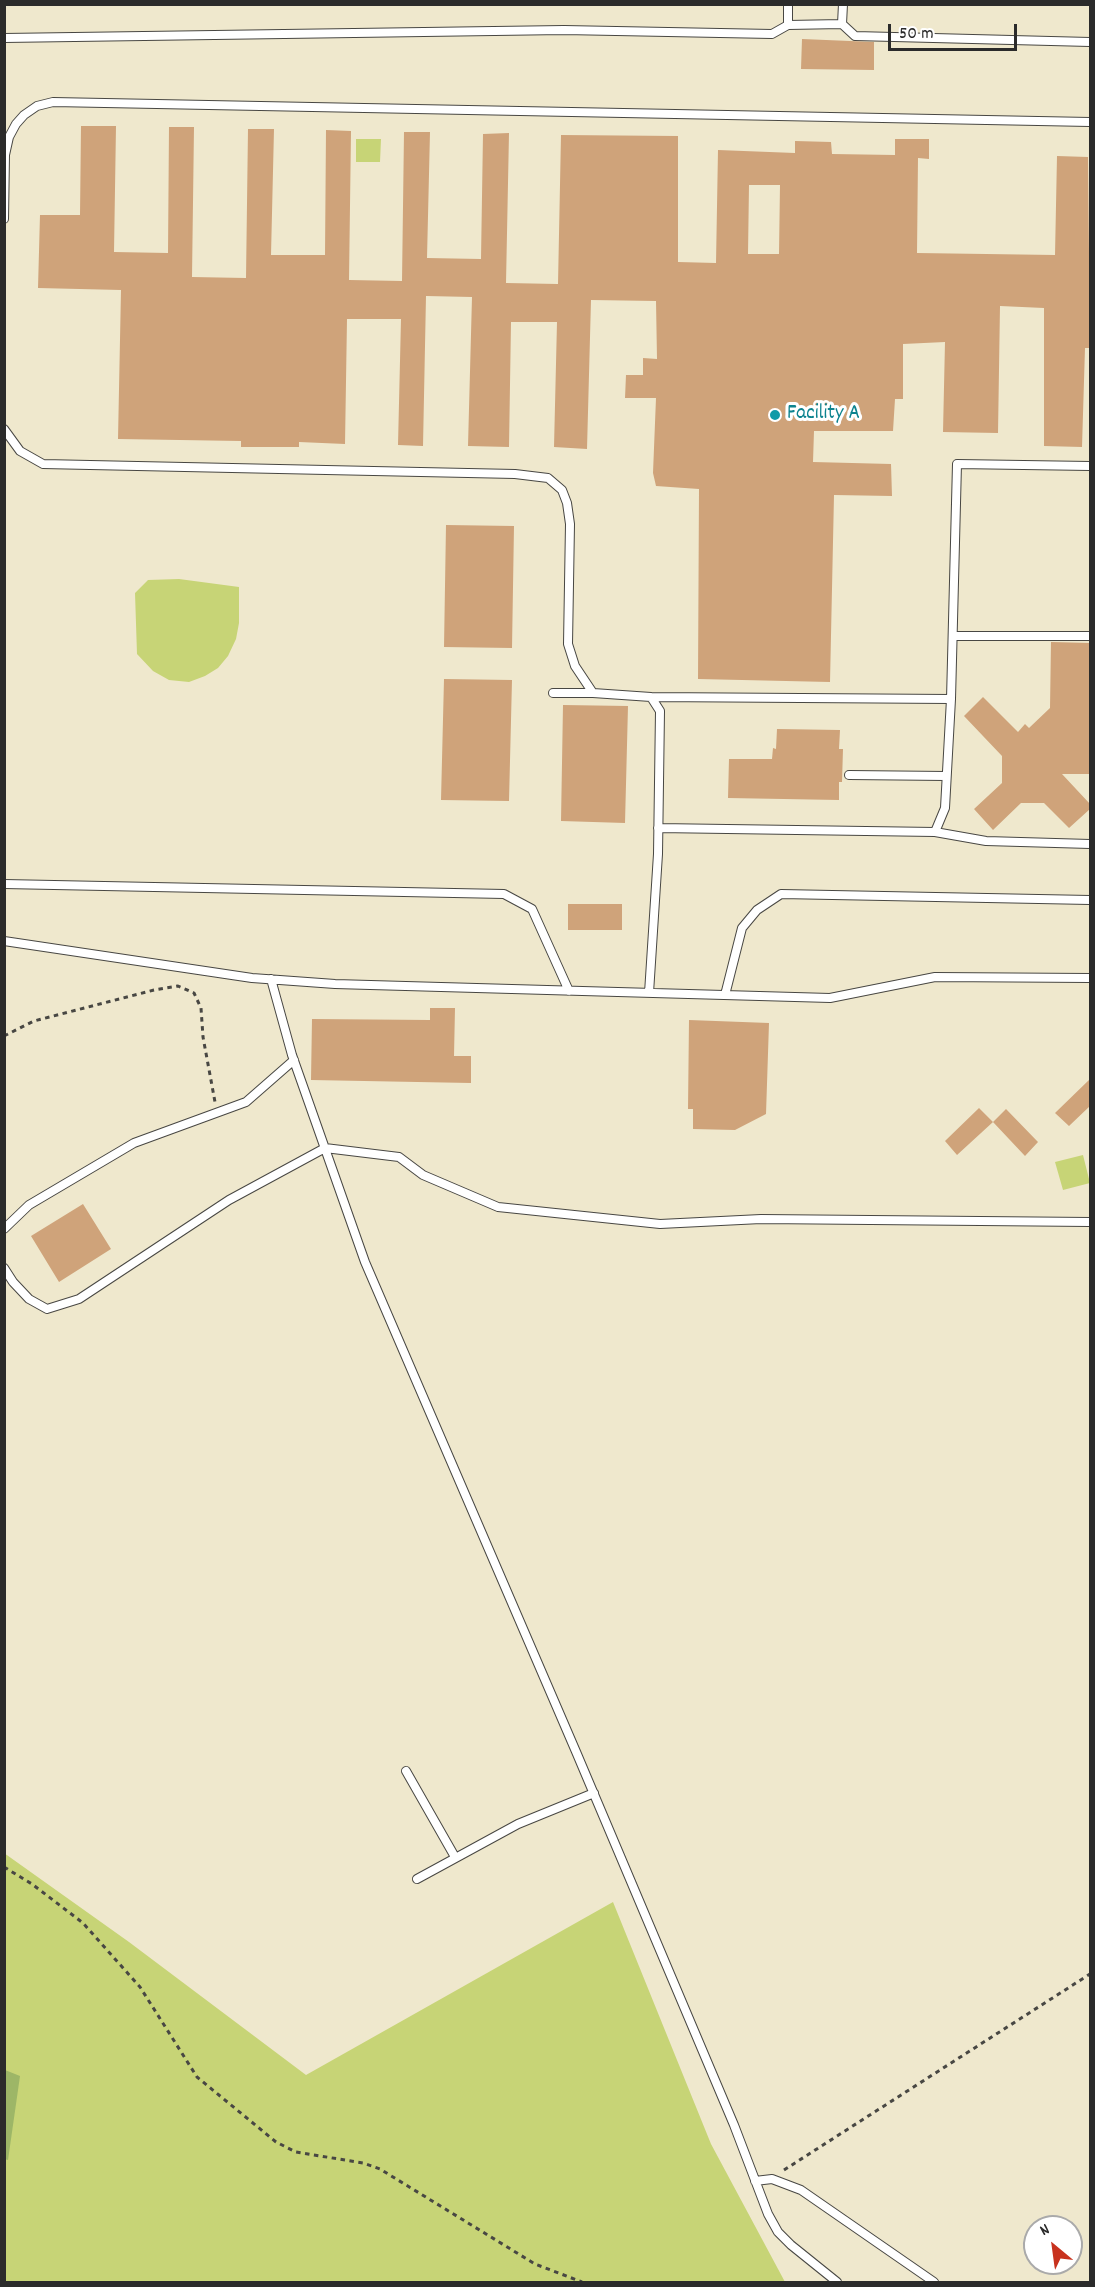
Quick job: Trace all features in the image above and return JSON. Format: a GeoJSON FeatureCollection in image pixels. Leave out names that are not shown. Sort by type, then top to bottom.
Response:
{"type":"FeatureCollection","features":[{"type":"Feature","properties":{"kind":"lane"},"geometry":{"type":"LineString","coordinates":[[788,4],[788,25]]}},
{"type":"Feature","properties":{"kind":"lane"},"geometry":{"type":"LineString","coordinates":[[842,24],[843,4]]}},
{"type":"Feature","properties":{"kind":"lane"},"geometry":{"type":"LineString","coordinates":[[4,38],[564,30],[772,34],[788,25],[842,24],[855,36],[1090,42]]}},
{"type":"Feature","properties":{"kind":"lane"},"geometry":{"type":"LineString","coordinates":[[4,219],[5,155],[9,137],[24,115],[38,106],[53,102],[1090,122]]}},
{"type":"Feature","properties":{"kind":"lane"},"geometry":{"type":"LineString","coordinates":[[4,429],[20,451],[43,464],[515,474],[548,478],[562,490],[567,503],[570,524],[568,644],[574,666],[593,693]]}},
{"type":"Feature","properties":{"kind":"lane"},"geometry":{"type":"LineString","coordinates":[[935,832],[945,808],[954,636],[957,464],[1090,466]]}},
{"type":"Feature","properties":{"kind":"lane"},"geometry":{"type":"LineString","coordinates":[[954,636],[1090,636]]}},
{"type":"Feature","properties":{"kind":"lane"},"geometry":{"type":"LineString","coordinates":[[553,693],[593,693],[651,698],[951,699]]}},
{"type":"Feature","properties":{"kind":"lane"},"geometry":{"type":"LineString","coordinates":[[649,993],[656,900],[660,711],[651,698]]}},
{"type":"Feature","properties":{"kind":"lane"},"geometry":{"type":"LineString","coordinates":[[849,775],[946,776]]}},
{"type":"Feature","properties":{"kind":"lane"},"geometry":{"type":"LineString","coordinates":[[658,828],[935,832],[986,841],[1090,844]]}},
{"type":"Feature","properties":{"kind":"lane"},"geometry":{"type":"LineString","coordinates":[[4,884],[504,894],[532,909],[569,991]]}},
{"type":"Feature","properties":{"kind":"lane"},"geometry":{"type":"LineString","coordinates":[[725,995],[742,928],[757,910],[781,894],[1090,900]]}},
{"type":"Feature","properties":{"kind":"lane"},"geometry":{"type":"LineString","coordinates":[[4,940],[271,979],[335,984],[830,998],[934,977],[1090,978]]}},
{"type":"Feature","properties":{"kind":"lane"},"geometry":{"type":"LineString","coordinates":[[271,979],[294,1060],[365,1262],[594,1793],[734,2125],[755,2181],[778,2232],[837,2283]]}},
{"type":"Feature","properties":{"kind":"lane"},"geometry":{"type":"LineString","coordinates":[[4,1230],[29,1205],[134,1143],[246,1102],[294,1060]]}},
{"type":"Feature","properties":{"kind":"lane"},"geometry":{"type":"LineString","coordinates":[[4,1268],[29,1299],[47,1309],[79,1299],[229,1200],[325,1148],[399,1157],[423,1175],[498,1207],[660,1224],[761,1219],[1090,1222]]}},
{"type":"Feature","properties":{"kind":"lane"},"geometry":{"type":"LineString","coordinates":[[406,1771],[455,1857]]}},
{"type":"Feature","properties":{"kind":"lane"},"geometry":{"type":"LineString","coordinates":[[417,1878],[518,1824],[594,1793]]}},
{"type":"Feature","properties":{"kind":"lane"},"geometry":{"type":"LineString","coordinates":[[755,2181],[772,2179],[801,2190],[934,2283]]}},
{"type":"Feature","properties":{"kind":"path"},"geometry":{"type":"LineString","coordinates":[[4,1036],[34,1021],[178,986],[194,993],[201,1008],[202,1037],[217,1113]]}},
{"type":"Feature","properties":{"kind":"path"},"geometry":{"type":"LineString","coordinates":[[4,1867],[33,1884],[83,1923],[140,1987],[197,2077],[276,2142],[296,2152],[363,2163],[380,2169],[518,2255],[582,2283]]}},
{"type":"Feature","properties":{"kind":"path"},"geometry":{"type":"LineString","coordinates":[[772,2179],[1090,1974]]}},
{"type":"Feature","properties":{"kind":"green space"},"geometry":{"type":"Polygon","coordinates":[[[356,139],[381,139],[380,162],[356,162],[356,139]]]}},
{"type":"Feature","properties":{"kind":"green space"},"geometry":{"type":"Polygon","coordinates":[[[179,579],[239,587],[239,623],[236,639],[228,656],[218,668],[189,682],[169,680],[153,671],[137,654],[135,593],[148,580],[179,579]]]}},
{"type":"Feature","properties":{"kind":"green space"},"geometry":{"type":"Polygon","coordinates":[[[1083,1155],[1090,1183],[1063,1190],[1055,1162],[1083,1155]]]}},
{"type":"Feature","properties":{"kind":"green space"},"geometry":{"type":"Polygon","coordinates":[[[4,1853],[129,1942],[306,2075],[613,1902],[711,2144],[785,2282],[5,2282],[4,1853]]]}},
{"type":"Feature","properties":{"kind":"green space"},"geometry":{"type":"Polygon","coordinates":[[[5,2070],[20,2076],[8,2160],[4,2159],[5,2070]]]}},
{"type":"Feature","properties":{"kind":"building"},"geometry":{"type":"Polygon","coordinates":[[[802,39],[874,42],[874,70],[801,69],[802,39]]]}},
{"type":"Feature","properties":{"kind":"building","name":"Facility A"},"geometry":{"type":"Polygon","coordinates":[[[81,126],[116,126],[114,252],[168,253],[169,127],[194,127],[192,277],[246,278],[248,129],[274,129],[271,255],[325,255],[326,130],[351,131],[349,280],[402,281],[404,132],[430,132],[427,258],[481,259],[483,134],[509,133],[506,283],[558,284],[561,135],[678,136],[678,262],[716,263],[718,150],[795,153],[795,141],[831,142],[832,154],[895,155],[895,139],[929,139],[929,159],[918,158],[917,253],[1055,255],[1057,156],[1088,157],[1090,348],[1085,348],[1082,447],[1044,446],[1044,308],[1000,306],[998,433],[943,432],[945,342],[903,344],[903,399],[895,399],[893,431],[814,431],[813,462],[891,464],[892,496],[834,495],[830,682],[698,679],[699,489],[656,486],[653,473],[656,398],[625,398],[626,375],[643,375],[643,358],[657,359],[656,301],[591,300],[587,449],[554,447],[557,322],[511,322],[509,447],[468,446],[472,297],[426,296],[423,446],[398,445],[401,319],[347,319],[345,444],[299,442],[299,447],[241,447],[241,441],[118,439],[121,290],[38,288],[40,215],[80,215],[81,126]],[[749,185],[748,254],[779,254],[780,185],[749,185]]]}},
{"type":"Feature","properties":{"kind":"building"},"geometry":{"type":"Polygon","coordinates":[[[446,525],[514,526],[512,648],[444,647],[446,525]]]}},
{"type":"Feature","properties":{"kind":"building"},"geometry":{"type":"Polygon","coordinates":[[[1051,642],[1090,643],[1090,774],[1062,774],[1090,804],[1090,809],[1069,828],[1044,803],[1021,803],[993,830],[974,809],[1002,783],[1002,756],[964,716],[983,697],[1018,732],[1025,724],[1029,728],[1050,708],[1051,642]]]}},
{"type":"Feature","properties":{"kind":"building"},"geometry":{"type":"Polygon","coordinates":[[[444,679],[512,680],[509,801],[441,800],[444,679]]]}},
{"type":"Feature","properties":{"kind":"building"},"geometry":{"type":"Polygon","coordinates":[[[563,705],[628,706],[625,823],[561,821],[563,705]]]}},
{"type":"Feature","properties":{"kind":"building"},"geometry":{"type":"Polygon","coordinates":[[[777,729],[840,730],[839,749],[843,749],[839,800],[728,798],[729,759],[772,759],[773,748],[776,749],[777,729]]]}},
{"type":"Feature","properties":{"kind":"building"},"geometry":{"type":"Polygon","coordinates":[[[568,904],[622,904],[622,930],[568,930],[568,904]]]}},
{"type":"Feature","properties":{"kind":"building"},"geometry":{"type":"Polygon","coordinates":[[[430,1008],[455,1008],[454,1056],[471,1056],[471,1083],[311,1080],[312,1019],[430,1020],[430,1008]]]}},
{"type":"Feature","properties":{"kind":"building"},"geometry":{"type":"Polygon","coordinates":[[[689,1020],[769,1023],[766,1114],[735,1130],[693,1129],[693,1109],[688,1109],[689,1020]]]}},
{"type":"Feature","properties":{"kind":"building"},"geometry":{"type":"Polygon","coordinates":[[[1090,1079],[1090,1106],[1069,1126],[1055,1113],[1090,1079]]]}},
{"type":"Feature","properties":{"kind":"building"},"geometry":{"type":"Polygon","coordinates":[[[979,1108],[993,1122],[957,1155],[945,1141],[979,1108]]]}},
{"type":"Feature","properties":{"kind":"building"},"geometry":{"type":"Polygon","coordinates":[[[1006,1109],[1038,1142],[1025,1156],[993,1122],[1006,1109]]]}},
{"type":"Feature","properties":{"kind":"building"},"geometry":{"type":"Polygon","coordinates":[[[83,1204],[111,1249],[59,1282],[31,1236],[83,1204]]]}},
{"type":"Feature","properties":{"kind":"place","name":"Facility A"},"geometry":{"type":"Point","coordinates":[775,415]}}]}
